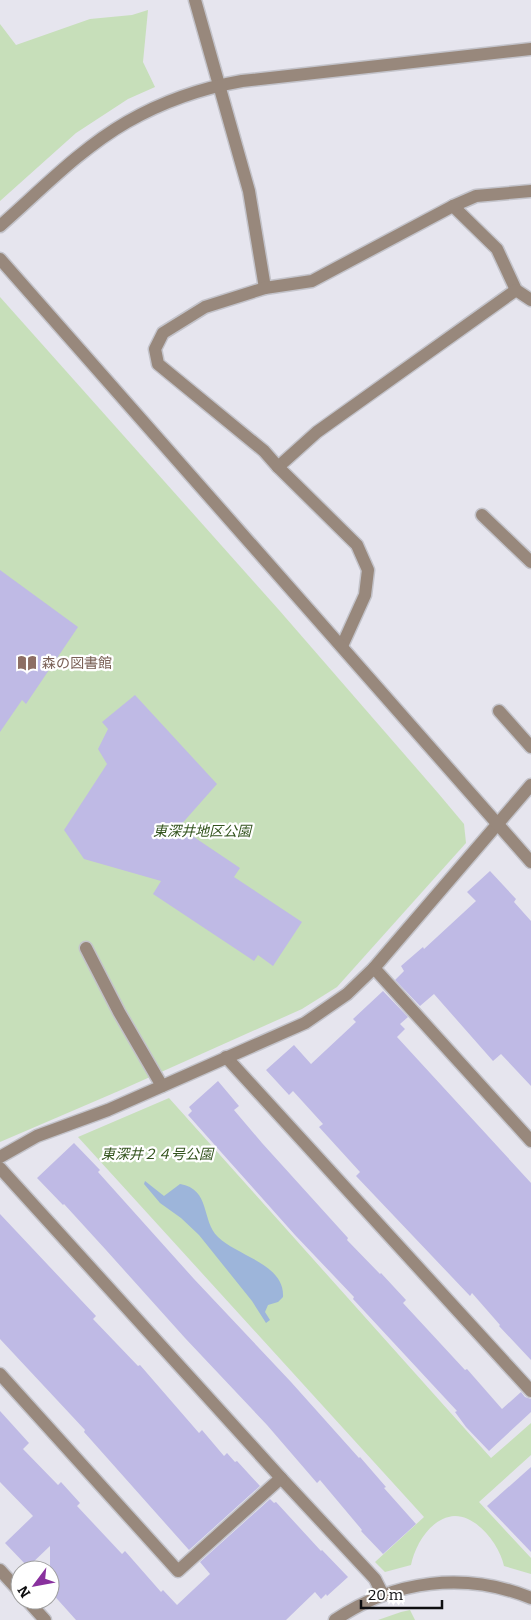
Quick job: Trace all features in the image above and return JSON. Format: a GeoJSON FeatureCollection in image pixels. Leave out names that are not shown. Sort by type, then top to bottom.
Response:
{"type":"FeatureCollection","features":[{"type":"Feature","properties":{"kind":"street"},"geometry":{"type":"LineString","coordinates":[[195,0],[249,191],[265,288]]}},
{"type":"Feature","properties":{"kind":"street"},"geometry":{"type":"LineString","coordinates":[[0,226],[92,146],[126,122],[162,104],[218,85],[531,49]]}},
{"type":"Feature","properties":{"kind":"street"},"geometry":{"type":"LineString","coordinates":[[342,646],[365,595],[368,570],[357,545],[264,451],[158,364],[155,349],[163,333],[205,307],[265,288],[312,281],[453,206],[476,196],[531,191]]}},
{"type":"Feature","properties":{"kind":"street"},"geometry":{"type":"LineString","coordinates":[[453,206],[496,249],[516,290],[531,300]]}},
{"type":"Feature","properties":{"kind":"street"},"geometry":{"type":"LineString","coordinates":[[0,259],[531,862]]}},
{"type":"Feature","properties":{"kind":"street"},"geometry":{"type":"LineString","coordinates":[[278,467],[318,432],[516,290]]}},
{"type":"Feature","properties":{"kind":"street"},"geometry":{"type":"LineString","coordinates":[[482,515],[531,562]]}},
{"type":"Feature","properties":{"kind":"street"},"geometry":{"type":"LineString","coordinates":[[499,711],[531,748]]}},
{"type":"Feature","properties":{"kind":"street"},"geometry":{"type":"LineString","coordinates":[[0,1157],[38,1136],[108,1110],[305,1023],[347,994],[374,968],[497,824],[512,810],[531,785]]}},
{"type":"Feature","properties":{"kind":"street"},"geometry":{"type":"LineString","coordinates":[[86,948],[119,1012],[162,1086]]}},
{"type":"Feature","properties":{"kind":"street"},"geometry":{"type":"LineString","coordinates":[[374,968],[531,1141]]}},
{"type":"Feature","properties":{"kind":"street"},"geometry":{"type":"LineString","coordinates":[[226,1057],[531,1391]]}},
{"type":"Feature","properties":{"kind":"street"},"geometry":{"type":"LineString","coordinates":[[0,1168],[280,1478],[375,1579],[383,1595]]}},
{"type":"Feature","properties":{"kind":"street"},"geometry":{"type":"LineString","coordinates":[[0,1374],[178,1571],[280,1478]]}},
{"type":"Feature","properties":{"kind":"street"},"geometry":{"type":"LineString","coordinates":[[0,1570],[10,1581]]}},
{"type":"Feature","properties":{"kind":"street"},"geometry":{"type":"LineString","coordinates":[[335,1620],[354,1607],[383,1595],[445,1582],[466,1582],[503,1589],[531,1598]]}},
{"type":"Feature","properties":{"kind":"street"},"geometry":{"type":"LineString","coordinates":[[36,1610],[45,1620]]}},
{"type":"Feature","properties":{"kind":"green space"},"geometry":{"type":"Polygon","coordinates":[[[148,10],[143,62],[155,87],[128,99],[76,133],[0,201],[0,24],[16,45],[90,19],[132,15],[148,10]]]}},
{"type":"Feature","properties":{"kind":"green space","name":"東深井地区公園"},"geometry":{"type":"Polygon","coordinates":[[[0,297],[279,610],[438,793],[464,824],[466,843],[337,987],[302,1009],[0,1142],[0,297]]]}},
{"type":"Feature","properties":{"kind":"green space","name":"東深井２４号公園"},"geometry":{"type":"Polygon","coordinates":[[[169,1098],[491,1458],[531,1423],[531,1455],[479,1502],[531,1558],[531,1574],[504,1566],[498,1550],[487,1533],[472,1521],[464,1517],[455,1516],[439,1521],[426,1533],[416,1549],[411,1565],[385,1572],[375,1562],[424,1517],[78,1137],[169,1098]]]}},
{"type":"Feature","properties":{"kind":"green space"},"geometry":{"type":"Polygon","coordinates":[[[410,1610],[415,1620],[378,1620],[401,1612],[410,1610]]]}},
{"type":"Feature","properties":{"kind":"water"},"geometry":{"type":"Polygon","coordinates":[[[145,1181],[164,1196],[180,1184],[190,1187],[197,1192],[209,1223],[218,1237],[226,1244],[258,1262],[276,1276],[282,1286],[283,1297],[278,1302],[268,1305],[265,1312],[270,1320],[266,1323],[252,1301],[199,1235],[181,1218],[160,1203],[144,1184],[145,1181]]]}},
{"type":"Feature","properties":{"kind":"building","name":"森の図書館"},"geometry":{"type":"Polygon","coordinates":[[[0,570],[78,627],[26,704],[22,700],[0,732],[0,570]]]}},
{"type":"Feature","properties":{"kind":"building"},"geometry":{"type":"Polygon","coordinates":[[[135,695],[217,784],[179,827],[240,868],[234,877],[302,922],[273,966],[258,955],[254,961],[153,894],[161,881],[84,859],[64,830],[107,764],[98,749],[108,729],[102,722],[135,695]]]}},
{"type":"Feature","properties":{"kind":"building"},"geometry":{"type":"Polygon","coordinates":[[[490,871],[516,899],[514,902],[531,921],[531,1086],[501,1054],[493,1061],[434,994],[420,1006],[395,980],[404,971],[401,966],[423,947],[424,949],[476,901],[467,892],[490,871]]]}},
{"type":"Feature","properties":{"kind":"building"},"geometry":{"type":"Polygon","coordinates":[[[383,991],[408,1017],[400,1024],[405,1029],[397,1037],[531,1183],[531,1360],[499,1326],[472,1293],[470,1296],[356,1176],[360,1172],[319,1127],[323,1124],[293,1091],[289,1095],[266,1070],[294,1045],[311,1064],[356,1022],[353,1019],[383,991]]]}},
{"type":"Feature","properties":{"kind":"building"},"geometry":{"type":"Polygon","coordinates":[[[218,1081],[239,1106],[234,1110],[262,1143],[348,1238],[347,1240],[406,1300],[403,1303],[465,1370],[467,1369],[502,1409],[521,1392],[525,1397],[531,1399],[531,1412],[489,1451],[466,1427],[455,1412],[457,1411],[353,1299],[354,1297],[295,1235],[188,1115],[192,1111],[189,1107],[218,1081]]]}},
{"type":"Feature","properties":{"kind":"building"},"geometry":{"type":"Polygon","coordinates":[[[74,1143],[100,1170],[98,1172],[194,1279],[360,1457],[416,1524],[383,1554],[361,1531],[320,1480],[317,1483],[267,1425],[185,1338],[64,1204],[37,1178],[74,1143]]]}},
{"type":"Feature","properties":{"kind":"building"},"geometry":{"type":"Polygon","coordinates":[[[0,1214],[96,1316],[93,1319],[138,1366],[140,1365],[199,1433],[202,1430],[224,1456],[227,1453],[235,1462],[237,1461],[260,1486],[189,1550],[84,1432],[85,1430],[0,1339],[0,1214]]]}},
{"type":"Feature","properties":{"kind":"building"},"geometry":{"type":"Polygon","coordinates":[[[0,1411],[29,1443],[23,1449],[58,1485],[61,1482],[80,1503],[77,1506],[122,1554],[125,1551],[161,1592],[163,1590],[177,1605],[210,1574],[200,1562],[270,1499],[274,1503],[276,1502],[348,1577],[321,1599],[315,1592],[286,1620],[76,1620],[60,1602],[60,1560],[50,1560],[50,1546],[35,1560],[21,1560],[5,1543],[33,1516],[0,1482],[0,1411]]]}},
{"type":"Feature","properties":{"kind":"building"},"geometry":{"type":"Polygon","coordinates":[[[531,1467],[531,1552],[487,1506],[531,1467]]]}},
{"type":"Feature","properties":{"kind":"place","name":"森の図書館"},"geometry":{"type":"Point","coordinates":[27,663]}}]}
